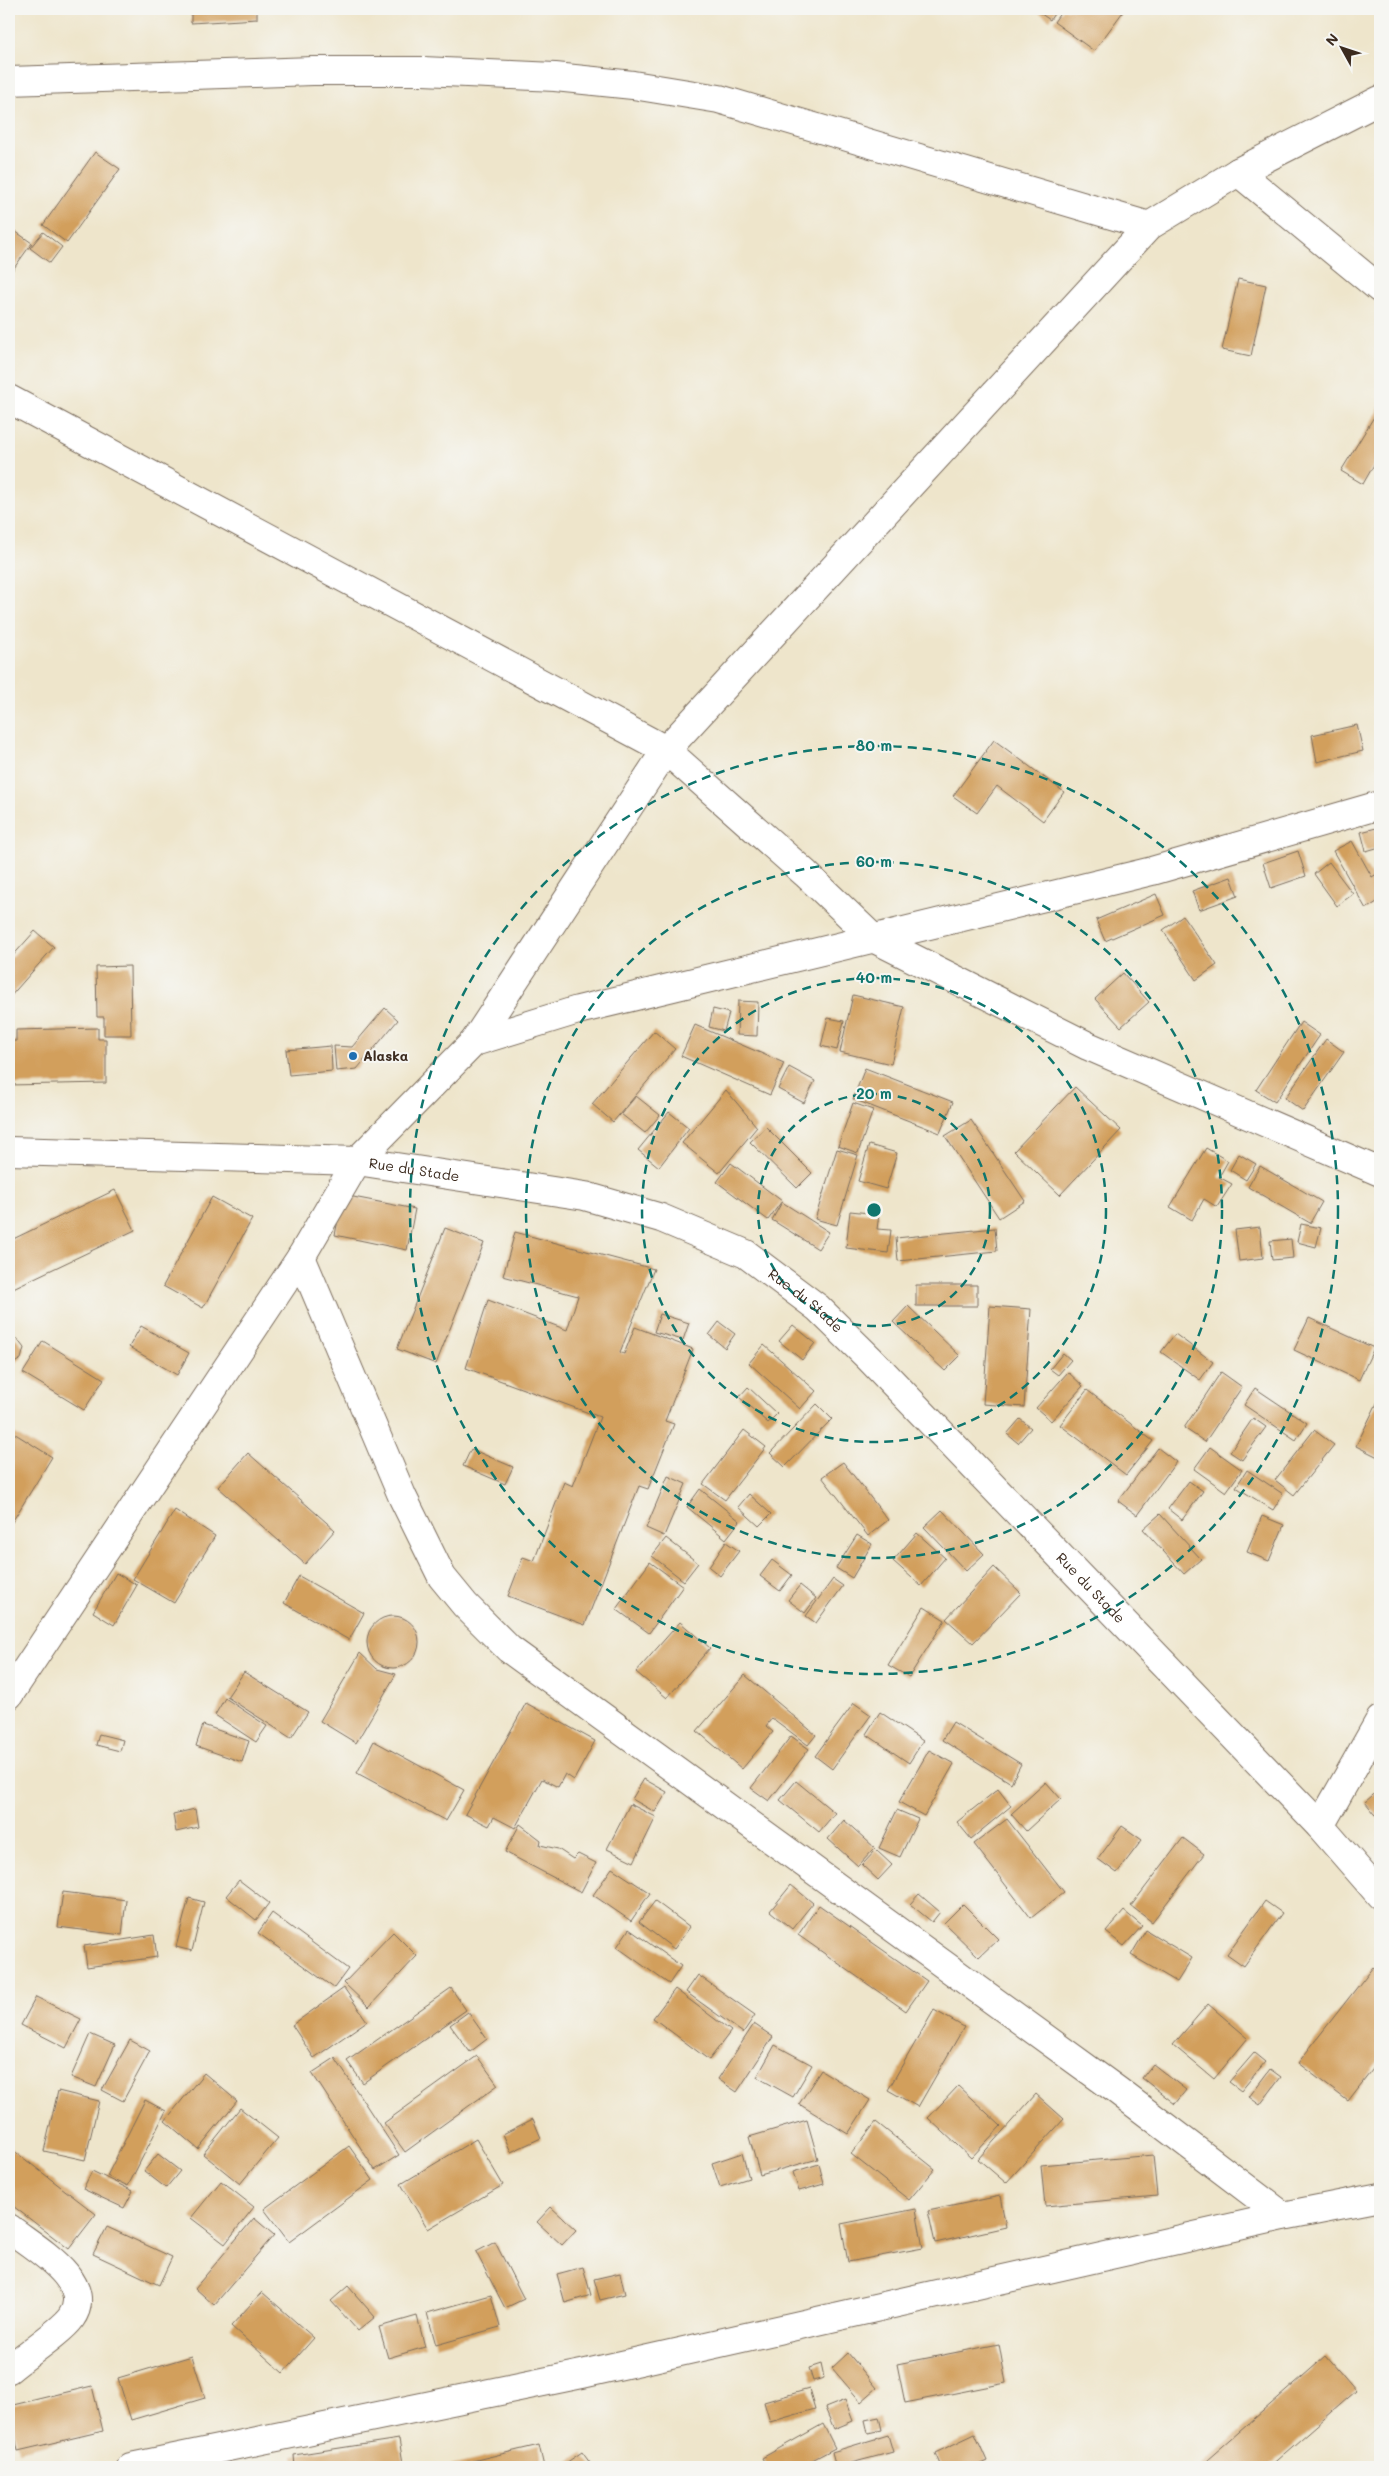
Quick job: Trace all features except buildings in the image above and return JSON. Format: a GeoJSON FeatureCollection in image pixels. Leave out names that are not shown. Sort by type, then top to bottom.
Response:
{"type":"FeatureCollection","features":[{"type":"Feature","properties":{"kind":"street"},"geometry":{"type":"LineString","coordinates":[[9,81],[313,71],[414,71],[555,77],[633,85],[719,100],[1148,226]]}},
{"type":"Feature","properties":{"kind":"street"},"geometry":{"type":"LineString","coordinates":[[9,1695],[301,1257],[357,1162],[474,1042],[666,750],[1148,226],[1238,172],[1380,100]]}},
{"type":"Feature","properties":{"kind":"street"},"geometry":{"type":"LineString","coordinates":[[1238,172],[1380,289]]}},
{"type":"Feature","properties":{"kind":"street"},"geometry":{"type":"LineString","coordinates":[[9,399],[666,750],[798,867],[873,938],[1088,1046],[1380,1172]]}},
{"type":"Feature","properties":{"kind":"street"},"geometry":{"type":"LineString","coordinates":[[474,1042],[578,1010],[1152,871],[1380,805]]}},
{"type":"Feature","properties":{"kind":"street","name":"Rue du Stade"},"geometry":{"type":"LineString","coordinates":[[9,1151],[357,1162],[585,1196],[661,1218],[746,1254],[818,1308],[870,1359],[1320,1826],[1380,1895]]}},
{"type":"Feature","properties":{"kind":"street"},"geometry":{"type":"LineString","coordinates":[[301,1257],[423,1543],[442,1577],[465,1605],[509,1648],[1118,2091],[1283,2216]]}},
{"type":"Feature","properties":{"kind":"street"},"geometry":{"type":"LineString","coordinates":[[1320,1826],[1380,1720]]}},
{"type":"Feature","properties":{"kind":"street"},"geometry":{"type":"LineString","coordinates":[[131,2467],[582,2374],[1283,2216],[1380,2198]]}},
{"type":"Feature","properties":{"kind":"street"},"geometry":{"type":"LineString","coordinates":[[9,2228],[66,2272],[76,2290],[78,2305],[71,2320],[9,2369]]}},
{"type":"Feature","properties":{"kind":"place","name":"Alaska"},"geometry":{"type":"Point","coordinates":[353,1056]}}]}
